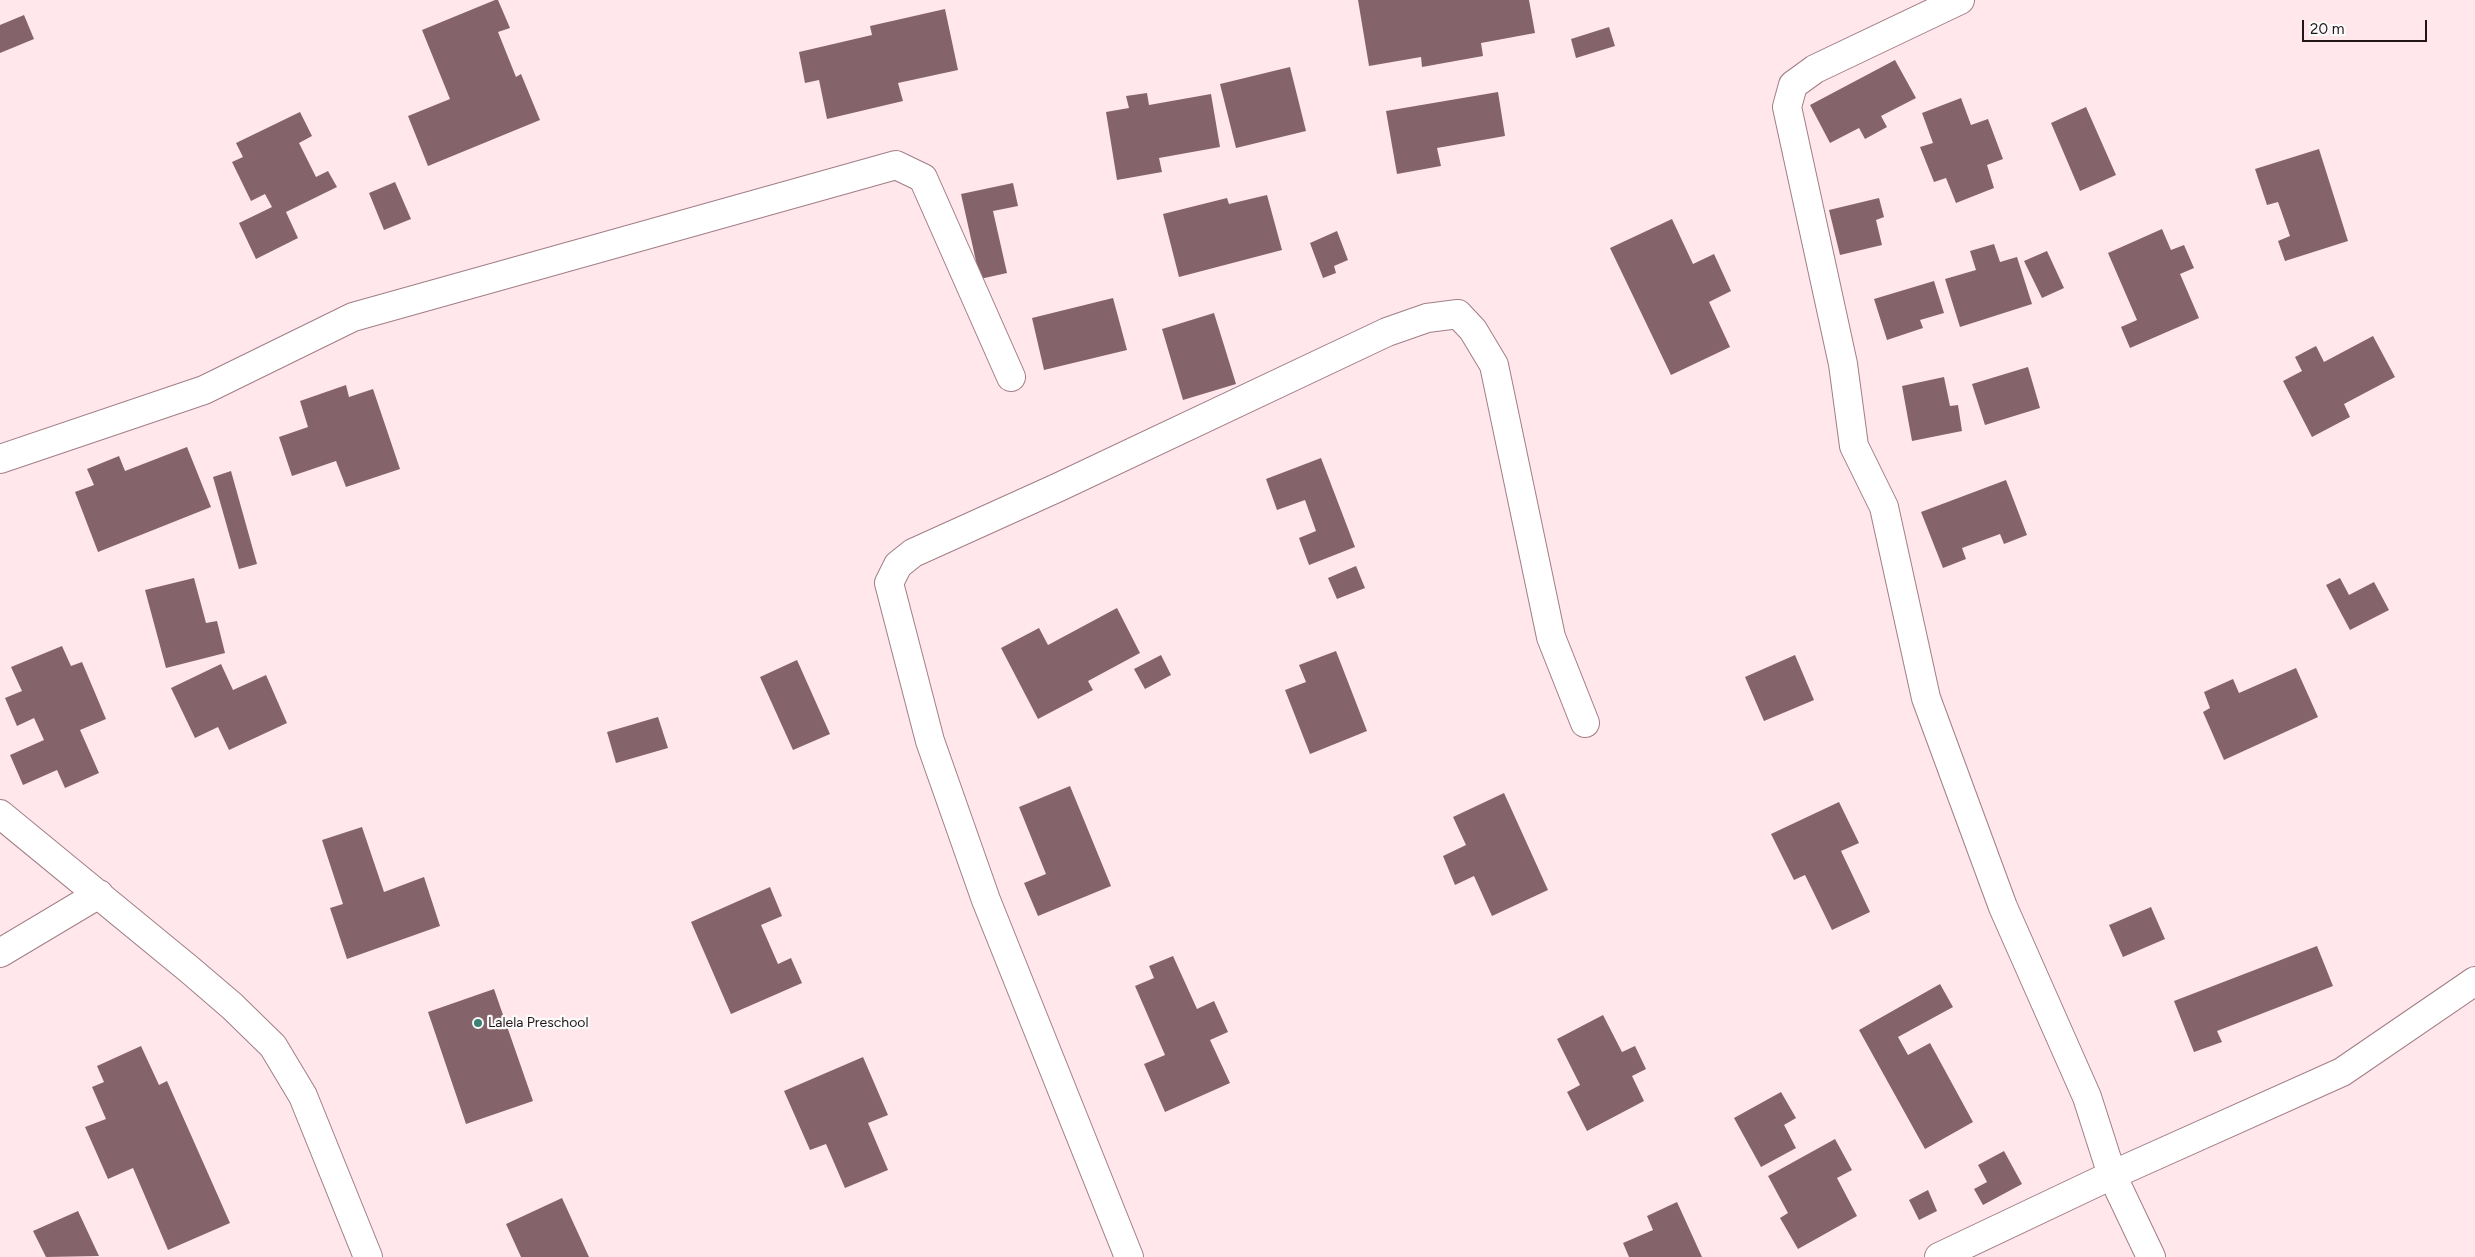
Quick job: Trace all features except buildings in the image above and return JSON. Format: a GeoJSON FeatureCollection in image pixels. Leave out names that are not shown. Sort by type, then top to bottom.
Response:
{"type":"FeatureCollection","features":[{"type":"Feature","properties":{"kind":"street"},"geometry":{"type":"LineString","coordinates":[[1960,0],[1815,69],[1793,85],[1787,107],[1843,364],[1854,446],[1884,507],[1926,698],[2003,907],[2087,1097],[2112,1174],[2151,1257]]}},
{"type":"Feature","properties":{"kind":"street"},"geometry":{"type":"LineString","coordinates":[[0,459],[204,390],[353,317],[896,165],[923,178],[1011,378]]}},
{"type":"Feature","properties":{"kind":"street"},"geometry":{"type":"LineString","coordinates":[[1129,1257],[986,900],[930,741],[889,583],[898,565],[913,553],[1059,487],[1388,332],[1427,318],[1458,314],[1473,330],[1494,365],[1551,637],[1585,723]]}},
{"type":"Feature","properties":{"kind":"street"},"geometry":{"type":"LineString","coordinates":[[0,814],[100,894],[232,1006],[273,1046],[303,1096],[368,1257]]}},
{"type":"Feature","properties":{"kind":"street"},"geometry":{"type":"LineString","coordinates":[[0,953],[100,894]]}},
{"type":"Feature","properties":{"kind":"street"},"geometry":{"type":"LineString","coordinates":[[1939,1257],[2112,1174],[2342,1072],[2475,981]]}},
{"type":"Feature","properties":{"kind":"place","name":"Lalela Preschool"},"geometry":{"type":"Point","coordinates":[478,1023]}}]}
